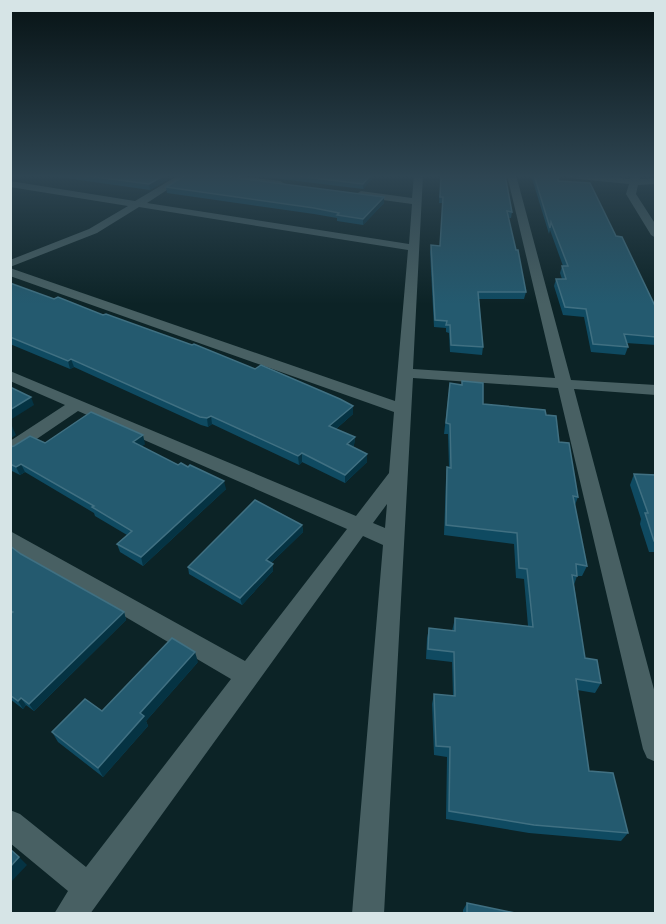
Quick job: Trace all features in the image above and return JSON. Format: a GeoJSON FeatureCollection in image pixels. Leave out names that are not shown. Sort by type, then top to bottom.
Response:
{"type":"FeatureCollection","features":[{"type":"Feature","properties":{"kind":"street"},"geometry":{"type":"LineString","coordinates":[[10,264],[93,231],[114,218]]}},
{"type":"Feature","properties":{"kind":"street"},"geometry":{"type":"LineString","coordinates":[[225,218],[414,248]]}},
{"type":"Feature","properties":{"kind":"street"},"geometry":{"type":"LineString","coordinates":[[368,914],[416,218]]}},
{"type":"Feature","properties":{"kind":"street"},"geometry":{"type":"LineString","coordinates":[[523,218],[656,749]]}},
{"type":"Feature","properties":{"kind":"street"},"geometry":{"type":"LineString","coordinates":[[645,218],[656,236]]}},
{"type":"Feature","properties":{"kind":"street"},"geometry":{"type":"LineString","coordinates":[[10,272],[403,409]]}},
{"type":"Feature","properties":{"kind":"street"},"geometry":{"type":"LineString","coordinates":[[406,373],[656,390]]}},
{"type":"Feature","properties":{"kind":"street"},"geometry":{"type":"LineString","coordinates":[[10,375],[394,541]]}},
{"type":"Feature","properties":{"kind":"street"},"geometry":{"type":"LineString","coordinates":[[10,449],[77,404]]}},
{"type":"Feature","properties":{"kind":"street"},"geometry":{"type":"LineString","coordinates":[[70,914],[399,476]]}},
{"type":"Feature","properties":{"kind":"street"},"geometry":{"type":"LineString","coordinates":[[10,538],[249,676]]}},
{"type":"Feature","properties":{"kind":"street"},"geometry":{"type":"LineString","coordinates":[[10,824],[89,889]]}},
{"type":"Feature","properties":{"kind":"building"},"geometry":{"type":"Polygon","coordinates":[[[442,218],[509,218],[516,250],[518,250],[526,292],[478,292],[483,347],[451,345],[450,325],[446,325],[447,321],[435,320],[431,245],[440,246],[442,218]]]}},
{"type":"Feature","properties":{"kind":"building"},"geometry":{"type":"Polygon","coordinates":[[[547,218],[607,218],[616,236],[622,237],[656,308],[656,337],[624,334],[628,347],[593,344],[586,309],[565,307],[556,279],[566,279],[562,266],[568,266],[551,222],[550,228],[547,218]]]}},
{"type":"Feature","properties":{"kind":"building"},"geometry":{"type":"Polygon","coordinates":[[[10,283],[54,299],[58,297],[103,315],[106,314],[194,344],[255,369],[261,365],[340,399],[353,406],[329,426],[355,437],[347,444],[367,454],[345,475],[302,453],[298,456],[211,416],[200,417],[71,359],[68,361],[10,337],[10,283]]]}},
{"type":"Feature","properties":{"kind":"building"},"geometry":{"type":"Polygon","coordinates":[[[462,381],[483,383],[483,404],[545,410],[546,415],[556,416],[559,442],[569,443],[578,497],[573,496],[587,566],[576,564],[577,576],[572,575],[585,658],[597,660],[601,683],[576,679],[589,771],[613,773],[628,833],[534,825],[449,811],[450,747],[436,746],[434,694],[455,696],[454,652],[428,649],[429,628],[455,631],[455,618],[533,627],[527,569],[519,568],[517,533],[446,525],[447,467],[451,468],[450,424],[446,423],[450,383],[462,385],[462,381]]]}},
{"type":"Feature","properties":{"kind":"building"},"geometry":{"type":"Polygon","coordinates":[[[10,387],[31,397],[10,410],[10,387]]]}},
{"type":"Feature","properties":{"kind":"building"},"geometry":{"type":"Polygon","coordinates":[[[91,412],[143,435],[133,442],[178,465],[181,463],[188,467],[190,465],[224,481],[141,557],[117,544],[132,531],[21,464],[16,467],[10,464],[10,447],[30,436],[45,443],[91,412]]]}},
{"type":"Feature","properties":{"kind":"building"},"geometry":{"type":"Polygon","coordinates":[[[634,474],[656,475],[656,541],[654,541],[645,513],[648,513],[634,474]]]}},
{"type":"Feature","properties":{"kind":"building"},"geometry":{"type":"Polygon","coordinates":[[[255,500],[302,525],[266,560],[273,564],[240,598],[188,567],[255,500]]]}},
{"type":"Feature","properties":{"kind":"building"},"geometry":{"type":"Polygon","coordinates":[[[10,546],[124,612],[29,704],[21,698],[18,701],[10,695],[10,614],[13,612],[10,610],[10,546]]]}},
{"type":"Feature","properties":{"kind":"building"},"geometry":{"type":"Polygon","coordinates":[[[172,638],[195,652],[140,713],[144,716],[98,768],[52,732],[85,699],[102,711],[172,638]]]}},
{"type":"Feature","properties":{"kind":"building"},"geometry":{"type":"Polygon","coordinates":[[[10,849],[19,857],[10,867],[10,849]]]}},
{"type":"Feature","properties":{"kind":"building"},"geometry":{"type":"Polygon","coordinates":[[[467,903],[520,914],[467,914],[467,903]]]}}]}
